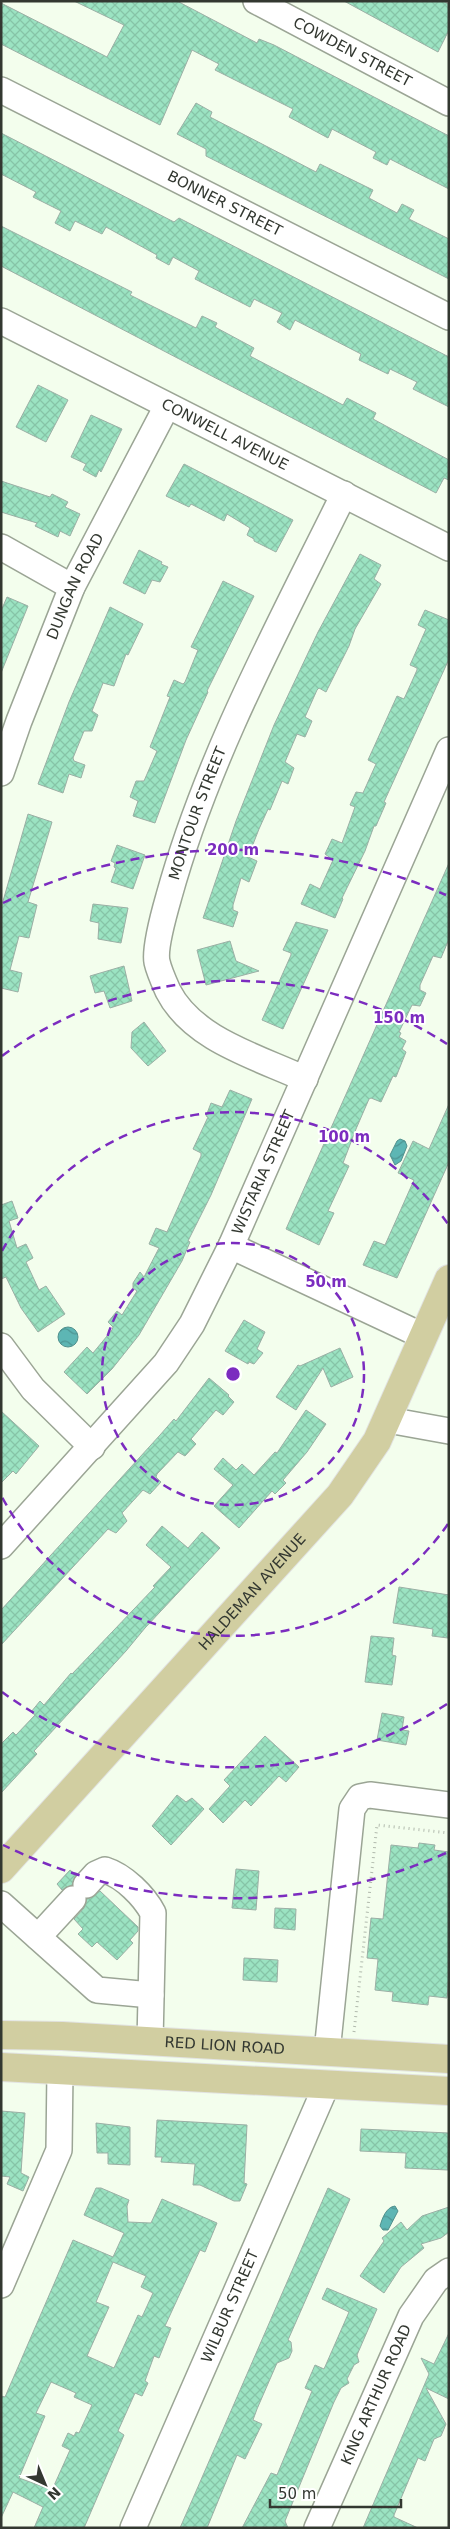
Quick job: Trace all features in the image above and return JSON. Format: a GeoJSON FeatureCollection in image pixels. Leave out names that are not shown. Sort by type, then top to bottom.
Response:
{"type":"FeatureCollection","features":[{"type":"Feature","properties":{"kind":"main road","name":"HALDEMAN AVENUE"},"geometry":{"type":"LineString","coordinates":[[1,1869],[340,1495],[361,1468],[388,1420],[448,1281]]}},
{"type":"Feature","properties":{"kind":"main road","name":"RED LION ROAD"},"geometry":{"type":"LineString","coordinates":[[1,2035],[150,2041],[449,2059]]}},
{"type":"Feature","properties":{"kind":"main road"},"geometry":{"type":"LineString","coordinates":[[1,2067],[449,2090]]}},
{"type":"Feature","properties":{"kind":"street","name":"COWDEN STREET"},"geometry":{"type":"LineString","coordinates":[[256,1],[449,103]]}},
{"type":"Feature","properties":{"kind":"street","name":"BONNER STREET"},"geometry":{"type":"LineString","coordinates":[[1,90],[449,317]]}},
{"type":"Feature","properties":{"kind":"street","name":"CONWELL AVENUE"},"geometry":{"type":"LineString","coordinates":[[1,320],[449,548]]}},
{"type":"Feature","properties":{"kind":"street","name":"DUNGAN ROAD"},"geometry":{"type":"LineString","coordinates":[[1,773],[19,720],[72,587],[167,406]]}},
{"type":"Feature","properties":{"kind":"street","name":"MONTOUR STREET"},"geometry":{"type":"LineString","coordinates":[[305,1078],[222,1042],[192,1022],[168,992],[157,961],[163,918],[179,861],[234,718],[344,494]]}},
{"type":"Feature","properties":{"kind":"street"},"geometry":{"type":"LineString","coordinates":[[1,547],[72,587]]}},
{"type":"Feature","properties":{"kind":"street","name":"WISTARIA STREET"},"geometry":{"type":"LineString","coordinates":[[1,1546],[150,1383],[178,1346],[205,1302],[449,750]]}},
{"type":"Feature","properties":{"kind":"street"},"geometry":{"type":"LineString","coordinates":[[231,1246],[423,1336]]}},
{"type":"Feature","properties":{"kind":"street"},"geometry":{"type":"LineString","coordinates":[[1,1346],[33,1388],[92,1447]]}},
{"type":"Feature","properties":{"kind":"street"},"geometry":{"type":"LineString","coordinates":[[388,1420],[449,1431]]}},
{"type":"Feature","properties":{"kind":"street"},"geometry":{"type":"LineString","coordinates":[[327,2052],[352,1809],[360,1797],[370,1795],[449,1805]]}},
{"type":"Feature","properties":{"kind":"street"},"geometry":{"type":"LineString","coordinates":[[38,1936],[96,1874],[105,1870],[114,1873],[147,1902],[153,1913],[150,2041]]}},
{"type":"Feature","properties":{"kind":"street"},"geometry":{"type":"LineString","coordinates":[[1,1904],[97,1990],[151,1995]]}},
{"type":"Feature","properties":{"kind":"street"},"geometry":{"type":"LineString","coordinates":[[1,2285],[59,2150],[60,2070]]}},
{"type":"Feature","properties":{"kind":"street","name":"WILBUR STREET"},"geometry":{"type":"LineString","coordinates":[[133,2528],[327,2084]]}},
{"type":"Feature","properties":{"kind":"street","name":"KING ARTHUR ROAD"},"geometry":{"type":"LineString","coordinates":[[317,2528],[411,2316],[436,2280],[449,2271]]}},
{"type":"Feature","properties":{"kind":"path"},"geometry":{"type":"LineString","coordinates":[[354,2037],[377,1825],[449,1833]]}},
{"type":"Feature","properties":{"kind":"water"},"geometry":{"type":"Polygon","coordinates":[[[400,1139],[405,1141],[407,1146],[401,1161],[395,1165],[390,1155],[400,1139]]]}},
{"type":"Feature","properties":{"kind":"water"},"geometry":{"type":"Polygon","coordinates":[[[68,1327],[75,1330],[78,1337],[75,1344],[68,1347],[61,1344],[58,1337],[61,1330],[68,1327]]]}},
{"type":"Feature","properties":{"kind":"water"},"geometry":{"type":"Polygon","coordinates":[[[395,2206],[398,2211],[388,2230],[383,2230],[380,2226],[383,2217],[389,2209],[395,2206]]]}},
{"type":"Feature","properties":{"kind":"building"},"geometry":{"type":"Polygon","coordinates":[[[74,1],[177,1],[257,43],[259,39],[274,45],[449,136],[449,189],[390,159],[387,165],[373,158],[376,152],[332,129],[328,138],[289,117],[293,109],[215,70],[219,64],[192,50],[160,125],[1,44],[1,3],[107,57],[124,25],[74,1]]]}},
{"type":"Feature","properties":{"kind":"building"},"geometry":{"type":"Polygon","coordinates":[[[344,1],[443,1],[449,4],[449,30],[438,52],[344,1]]]}},
{"type":"Feature","properties":{"kind":"building"},"geometry":{"type":"Polygon","coordinates":[[[196,103],[212,112],[210,117],[316,172],[320,164],[373,190],[369,198],[397,213],[402,204],[414,210],[409,219],[449,239],[449,279],[206,156],[206,149],[177,134],[196,103]]]}},
{"type":"Feature","properties":{"kind":"building"},"geometry":{"type":"Polygon","coordinates":[[[1,133],[174,222],[179,218],[449,357],[449,407],[413,389],[417,382],[390,369],[388,374],[359,360],[361,354],[295,320],[290,330],[277,322],[282,313],[254,299],[250,307],[195,279],[199,271],[173,257],[169,265],[156,258],[157,255],[106,227],[102,234],[75,221],[70,231],[55,223],[61,211],[33,197],[36,192],[1,174],[1,133]]]}},
{"type":"Feature","properties":{"kind":"building"},"geometry":{"type":"Polygon","coordinates":[[[1,226],[132,292],[130,295],[196,328],[202,316],[217,323],[215,327],[254,348],[250,356],[343,405],[347,398],[376,413],[373,419],[449,460],[449,480],[444,478],[436,493],[1,266],[1,226]]]}},
{"type":"Feature","properties":{"kind":"building"},"geometry":{"type":"Polygon","coordinates":[[[38,385],[68,400],[46,442],[16,427],[38,385]]]}},
{"type":"Feature","properties":{"kind":"building"},"geometry":{"type":"Polygon","coordinates":[[[91,415],[122,429],[101,472],[99,470],[96,477],[83,470],[86,464],[71,457],[91,415]]]}},
{"type":"Feature","properties":{"kind":"building"},"geometry":{"type":"Polygon","coordinates":[[[184,464],[293,520],[276,552],[254,541],[254,539],[247,535],[250,528],[227,514],[224,521],[191,504],[189,507],[166,496],[184,464]]]}},
{"type":"Feature","properties":{"kind":"building"},"geometry":{"type":"Polygon","coordinates":[[[1,481],[50,497],[52,494],[68,502],[65,507],[80,514],[70,536],[60,531],[58,537],[35,526],[37,523],[1,512],[1,481]]]}},
{"type":"Feature","properties":{"kind":"building"},"geometry":{"type":"Polygon","coordinates":[[[139,550],[168,567],[160,582],[152,580],[145,594],[123,583],[139,550]]]}},
{"type":"Feature","properties":{"kind":"building"},"geometry":{"type":"Polygon","coordinates":[[[360,554],[381,565],[374,579],[381,584],[355,629],[349,646],[326,692],[319,688],[317,690],[305,717],[312,721],[305,737],[297,734],[285,762],[294,768],[288,784],[282,781],[248,857],[257,861],[249,882],[241,878],[233,905],[233,910],[238,912],[233,927],[203,918],[236,821],[274,725],[318,632],[360,554]]]}},
{"type":"Feature","properties":{"kind":"building"},"geometry":{"type":"Polygon","coordinates":[[[223,581],[254,596],[207,691],[186,740],[155,823],[133,816],[138,801],[130,797],[136,781],[144,781],[157,751],[150,747],[170,697],[167,696],[174,680],[183,684],[185,682],[198,650],[191,647],[223,581]]]}},
{"type":"Feature","properties":{"kind":"building"},"geometry":{"type":"Polygon","coordinates":[[[7,597],[28,606],[1,673],[1,611],[7,597]]]}},
{"type":"Feature","properties":{"kind":"building"},"geometry":{"type":"Polygon","coordinates":[[[110,607],[143,624],[128,655],[126,654],[114,686],[103,683],[92,711],[98,715],[92,731],[84,731],[73,758],[74,761],[85,765],[81,778],[69,774],[63,793],[38,784],[69,702],[110,607]]]}},
{"type":"Feature","properties":{"kind":"building"},"geometry":{"type":"Polygon","coordinates":[[[425,610],[449,620],[449,659],[384,802],[386,803],[342,898],[335,918],[301,904],[310,884],[320,889],[333,860],[325,854],[332,839],[342,843],[355,807],[350,805],[356,792],[363,793],[376,764],[368,760],[397,696],[404,699],[417,670],[417,668],[410,665],[426,629],[418,625],[425,610]]]}},
{"type":"Feature","properties":{"kind":"building"},"geometry":{"type":"Polygon","coordinates":[[[28,814],[52,822],[28,902],[37,905],[29,938],[19,936],[10,970],[22,973],[18,992],[1,988],[1,908],[28,814]]]}},
{"type":"Feature","properties":{"kind":"building"},"geometry":{"type":"Polygon","coordinates":[[[117,845],[145,855],[133,889],[111,882],[116,868],[114,867],[115,863],[111,861],[117,845]]]}},
{"type":"Feature","properties":{"kind":"building"},"geometry":{"type":"Polygon","coordinates":[[[449,863],[449,939],[441,958],[433,956],[420,985],[420,990],[426,993],[420,1006],[412,1005],[399,1032],[401,1033],[399,1037],[406,1041],[402,1049],[406,1052],[396,1077],[393,1076],[381,1102],[369,1099],[356,1129],[343,1163],[349,1166],[328,1211],[334,1213],[319,1245],[286,1229],[449,863]]]}},
{"type":"Feature","properties":{"kind":"building"},"geometry":{"type":"Polygon","coordinates":[[[93,904],[128,908],[121,943],[98,939],[99,923],[90,921],[93,904]]]}},
{"type":"Feature","properties":{"kind":"building"},"geometry":{"type":"Polygon","coordinates":[[[296,922],[328,930],[283,1029],[262,1020],[291,955],[291,953],[283,950],[296,922]]]}},
{"type":"Feature","properties":{"kind":"building"},"geometry":{"type":"Polygon","coordinates":[[[230,941],[236,961],[259,971],[206,985],[197,950],[230,941]]]}},
{"type":"Feature","properties":{"kind":"building"},"geometry":{"type":"Polygon","coordinates":[[[124,966],[132,1001],[110,1008],[104,991],[95,993],[90,976],[124,966]]]}},
{"type":"Feature","properties":{"kind":"building"},"geometry":{"type":"Polygon","coordinates":[[[144,1022],[166,1051],[148,1066],[131,1048],[132,1032],[144,1022]]]}},
{"type":"Feature","properties":{"kind":"building"},"geometry":{"type":"Polygon","coordinates":[[[230,1090],[252,1099],[211,1195],[188,1241],[190,1242],[182,1261],[139,1335],[112,1369],[87,1394],[64,1372],[87,1347],[93,1353],[112,1330],[113,1327],[108,1322],[117,1311],[122,1315],[137,1291],[133,1288],[133,1283],[140,1272],[144,1277],[159,1248],[149,1244],[156,1228],[167,1232],[201,1156],[201,1153],[193,1149],[208,1117],[206,1116],[211,1103],[222,1107],[230,1090]]]}},
{"type":"Feature","properties":{"kind":"building"},"geometry":{"type":"Polygon","coordinates":[[[449,1104],[449,1162],[397,1278],[363,1265],[374,1241],[385,1245],[414,1180],[398,1173],[413,1141],[429,1149],[449,1104]]]}},
{"type":"Feature","properties":{"kind":"building"},"geometry":{"type":"Polygon","coordinates":[[[12,1201],[18,1218],[9,1221],[17,1248],[26,1244],[33,1258],[26,1262],[39,1290],[46,1286],[65,1314],[38,1332],[21,1308],[6,1277],[1,1279],[1,1205],[12,1201]]]}},
{"type":"Feature","properties":{"kind":"building"},"geometry":{"type":"Polygon","coordinates":[[[244,1320],[265,1332],[257,1349],[263,1353],[254,1364],[249,1362],[248,1364],[225,1351],[244,1320]]]}},
{"type":"Feature","properties":{"kind":"building"},"geometry":{"type":"Polygon","coordinates":[[[340,1348],[353,1377],[331,1387],[323,1368],[296,1410],[276,1397],[298,1365],[300,1366],[340,1348]]]}},
{"type":"Feature","properties":{"kind":"building"},"geometry":{"type":"Polygon","coordinates":[[[209,1378],[229,1395],[234,1402],[223,1415],[216,1410],[191,1439],[196,1444],[185,1456],[178,1452],[157,1474],[156,1477],[161,1482],[150,1494],[143,1490],[122,1513],[127,1521],[116,1533],[108,1529],[1,1645],[1,1610],[174,1419],[176,1421],[209,1378]]]}},
{"type":"Feature","properties":{"kind":"building"},"geometry":{"type":"Polygon","coordinates":[[[306,1410],[326,1424],[307,1452],[283,1480],[286,1483],[275,1494],[272,1491],[239,1528],[214,1506],[233,1485],[214,1469],[223,1458],[236,1470],[242,1464],[254,1475],[275,1452],[277,1453],[306,1410]]]}},
{"type":"Feature","properties":{"kind":"building"},"geometry":{"type":"Polygon","coordinates":[[[1,1411],[39,1446],[16,1474],[13,1471],[1,1483],[1,1411]]]}},
{"type":"Feature","properties":{"kind":"building"},"geometry":{"type":"Polygon","coordinates":[[[162,1526],[188,1548],[202,1532],[220,1548],[34,1751],[37,1754],[1,1793],[1,1744],[13,1732],[16,1735],[35,1715],[31,1712],[40,1701],[44,1705],[71,1673],[155,1587],[153,1586],[171,1567],[146,1545],[162,1526]]]}},
{"type":"Feature","properties":{"kind":"building"},"geometry":{"type":"Polygon","coordinates":[[[399,1587],[449,1595],[448,1638],[432,1636],[433,1629],[393,1623],[399,1587]]]}},
{"type":"Feature","properties":{"kind":"building"},"geometry":{"type":"Polygon","coordinates":[[[371,1636],[394,1638],[392,1655],[396,1656],[392,1685],[365,1682],[371,1636]]]}},
{"type":"Feature","properties":{"kind":"building"},"geometry":{"type":"Polygon","coordinates":[[[382,1713],[404,1717],[402,1730],[409,1731],[406,1745],[377,1740],[382,1713]]]}},
{"type":"Feature","properties":{"kind":"building"},"geometry":{"type":"Polygon","coordinates":[[[265,1736],[299,1767],[286,1782],[279,1776],[251,1806],[245,1800],[223,1823],[209,1809],[230,1786],[224,1780],[265,1736]]]}},
{"type":"Feature","properties":{"kind":"building"},"geometry":{"type":"Polygon","coordinates":[[[177,1795],[186,1802],[192,1798],[204,1809],[171,1845],[152,1826],[177,1795]]]}},
{"type":"Feature","properties":{"kind":"building"},"geometry":{"type":"Polygon","coordinates":[[[419,1843],[435,1845],[434,1850],[449,1852],[449,1976],[447,1998],[429,1996],[428,2005],[392,2001],[393,1992],[375,1990],[378,1959],[367,1958],[371,1918],[383,1919],[391,1845],[418,1848],[419,1843]]]}},
{"type":"Feature","properties":{"kind":"building"},"geometry":{"type":"Polygon","coordinates":[[[236,1869],[259,1871],[256,1910],[232,1908],[236,1869]]]}},
{"type":"Feature","properties":{"kind":"building"},"geometry":{"type":"Polygon","coordinates":[[[70,1870],[76,1875],[72,1885],[62,1890],[57,1884],[70,1870]]]}},
{"type":"Feature","properties":{"kind":"building"},"geometry":{"type":"Polygon","coordinates":[[[100,1891],[138,1927],[138,1931],[130,1940],[133,1943],[117,1960],[97,1942],[92,1947],[78,1934],[83,1929],[74,1919],[84,1908],[87,1899],[100,1891]]]}},
{"type":"Feature","properties":{"kind":"building"},"geometry":{"type":"Polygon","coordinates":[[[275,1908],[296,1909],[295,1930],[274,1928],[275,1908]]]}},
{"type":"Feature","properties":{"kind":"building"},"geometry":{"type":"Polygon","coordinates":[[[244,1958],[278,1960],[277,1982],[243,1980],[244,1958]]]}},
{"type":"Feature","properties":{"kind":"building"},"geometry":{"type":"Polygon","coordinates":[[[1,2111],[25,2113],[21,2173],[29,2177],[23,2191],[7,2184],[10,2177],[1,2176],[1,2111]]]}},
{"type":"Feature","properties":{"kind":"building"},"geometry":{"type":"Polygon","coordinates":[[[157,2120],[247,2125],[244,2183],[247,2184],[240,2201],[234,2201],[200,2185],[193,2185],[195,2164],[161,2162],[162,2157],[155,2157],[157,2120]]]}},
{"type":"Feature","properties":{"kind":"building"},"geometry":{"type":"Polygon","coordinates":[[[96,2123],[130,2127],[130,2165],[108,2164],[108,2153],[97,2153],[96,2123]]]}},
{"type":"Feature","properties":{"kind":"building"},"geometry":{"type":"Polygon","coordinates":[[[361,2129],[449,2133],[448,2170],[405,2168],[406,2153],[360,2151],[361,2129]]]}},
{"type":"Feature","properties":{"kind":"building"},"geometry":{"type":"Polygon","coordinates":[[[96,2188],[101,2188],[129,2200],[127,2206],[128,2222],[151,2223],[162,2199],[217,2223],[205,2252],[200,2250],[165,2326],[171,2328],[159,2358],[154,2356],[145,2381],[148,2383],[142,2396],[135,2393],[118,2431],[124,2435],[84,2528],[34,2528],[43,2507],[13,2492],[1,2518],[1,2396],[5,2397],[73,2240],[113,2257],[124,2233],[84,2215],[96,2188]],[[113,2262],[96,2302],[109,2307],[87,2356],[114,2368],[138,2315],[142,2317],[153,2293],[141,2287],[146,2276],[113,2262]],[[51,2382],[36,2413],[45,2416],[19,2478],[52,2490],[70,2450],[62,2446],[68,2433],[74,2436],[76,2432],[79,2433],[92,2405],[74,2397],[76,2393],[51,2382]]]}},
{"type":"Feature","properties":{"kind":"building"},"geometry":{"type":"Polygon","coordinates":[[[328,2188],[350,2199],[288,2340],[291,2342],[292,2351],[289,2358],[277,2363],[257,2409],[253,2420],[262,2424],[245,2459],[237,2455],[207,2528],[180,2528],[328,2188]]]}},
{"type":"Feature","properties":{"kind":"building"},"geometry":{"type":"Polygon","coordinates":[[[449,2207],[449,2232],[441,2238],[421,2244],[424,2248],[401,2267],[384,2293],[360,2276],[384,2241],[382,2238],[401,2222],[407,2230],[422,2216],[449,2207]]]}},
{"type":"Feature","properties":{"kind":"building"},"geometry":{"type":"Polygon","coordinates":[[[327,2288],[377,2309],[357,2355],[359,2362],[354,2365],[347,2379],[349,2383],[341,2388],[334,2402],[285,2521],[288,2528],[242,2528],[271,2473],[277,2475],[312,2391],[305,2388],[315,2365],[324,2369],[349,2312],[322,2299],[327,2288]]]}},
{"type":"Feature","properties":{"kind":"building"},"geometry":{"type":"Polygon","coordinates":[[[449,2333],[449,2399],[426,2388],[446,2424],[441,2436],[434,2439],[425,2461],[418,2458],[394,2515],[394,2517],[418,2528],[363,2528],[429,2374],[421,2358],[434,2364],[449,2333]]]}}]}
